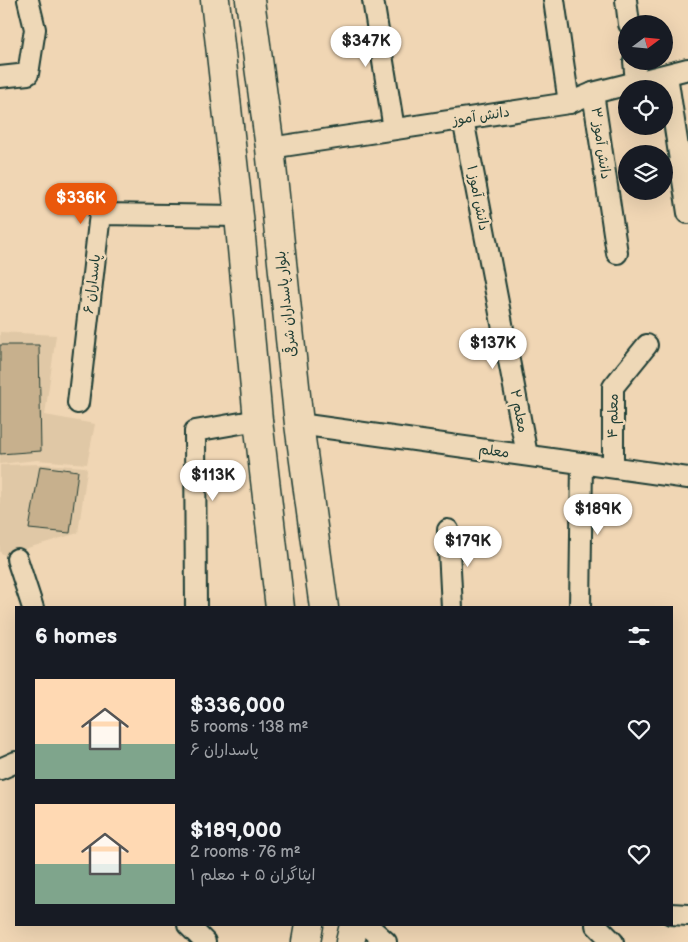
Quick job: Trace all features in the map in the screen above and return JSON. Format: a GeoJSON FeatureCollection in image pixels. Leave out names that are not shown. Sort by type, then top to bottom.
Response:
{"type":"FeatureCollection","features":[{"type":"Feature","properties":{"kind":"main road"},"geometry":{"type":"LineString","coordinates":[[215,0],[239,216],[258,420],[280,606]]}},
{"type":"Feature","properties":{"kind":"main road","name":"بلوار پاسداران شرقی"},"geometry":{"type":"LineString","coordinates":[[250,0],[270,148],[299,424],[324,606]]}},
{"type":"Feature","properties":{"kind":"main road"},"geometry":{"type":"LineString","coordinates":[[306,942],[309,926]]}},
{"type":"Feature","properties":{"kind":"main road"},"geometry":{"type":"LineString","coordinates":[[350,942],[354,926]]}},
{"type":"Feature","properties":{"kind":"street"},"geometry":{"type":"LineString","coordinates":[[0,76],[28,74],[35,29],[28,0]]}},
{"type":"Feature","properties":{"kind":"street"},"geometry":{"type":"LineString","coordinates":[[372,0],[394,129]]}},
{"type":"Feature","properties":{"kind":"street"},"geometry":{"type":"LineString","coordinates":[[554,0],[569,103]]}},
{"type":"Feature","properties":{"kind":"street"},"geometry":{"type":"LineString","coordinates":[[626,0],[628,15]]}},
{"type":"Feature","properties":{"kind":"street","name":"دانش آموز"},"geometry":{"type":"LineString","coordinates":[[645,80],[688,69]]}},
{"type":"Feature","properties":{"kind":"street"},"geometry":{"type":"LineString","coordinates":[[667,75],[688,213]]}},
{"type":"Feature","properties":{"kind":"street","name":"دانش آموز"},"geometry":{"type":"LineString","coordinates":[[270,148],[569,103],[593,93],[618,87]]}},
{"type":"Feature","properties":{"kind":"street","name":"دانش آموز ۳"},"geometry":{"type":"LineString","coordinates":[[593,93],[616,253]]}},
{"type":"Feature","properties":{"kind":"street","name":"دانش آموز ۱"},"geometry":{"type":"LineString","coordinates":[[463,119],[494,277]]}},
{"type":"Feature","properties":{"kind":"street","name":"پاسداران ۶"},"geometry":{"type":"LineString","coordinates":[[78,403],[100,214],[239,216]]}},
{"type":"Feature","properties":{"kind":"street","name":"معلم ۲"},"geometry":{"type":"LineString","coordinates":[[494,277],[527,456]]}},
{"type":"Feature","properties":{"kind":"street","name":"معلم ۴"},"geometry":{"type":"LineString","coordinates":[[613,467],[613,387],[647,345]]}},
{"type":"Feature","properties":{"kind":"street"},"geometry":{"type":"LineString","coordinates":[[196,606],[195,432],[258,420]]}},
{"type":"Feature","properties":{"kind":"street","name":"معلم"},"geometry":{"type":"LineString","coordinates":[[299,424],[688,478]]}},
{"type":"Feature","properties":{"kind":"street"},"geometry":{"type":"LineString","coordinates":[[580,606],[582,463]]}},
{"type":"Feature","properties":{"kind":"street"},"geometry":{"type":"LineString","coordinates":[[448,530],[452,606]]}},
{"type":"Feature","properties":{"kind":"street"},"geometry":{"type":"LineString","coordinates":[[17,559],[32,606]]}},
{"type":"Feature","properties":{"kind":"street"},"geometry":{"type":"LineString","coordinates":[[0,770],[15,762]]}},
{"type":"Feature","properties":{"kind":"street"},"geometry":{"type":"LineString","coordinates":[[673,914],[688,915]]}},
{"type":"Feature","properties":{"kind":"street"},"geometry":{"type":"LineString","coordinates":[[189,926],[205,942]]}},
{"type":"Feature","properties":{"kind":"street"},"geometry":{"type":"LineString","coordinates":[[368,926],[386,942]]}},
{"type":"Feature","properties":{"kind":"street"},"geometry":{"type":"LineString","coordinates":[[597,926],[613,942]]}},
{"type":"Feature","properties":{"kind":"shaded area"},"geometry":{"type":"Polygon","coordinates":[[[0,332],[56,335],[45,415],[95,424],[87,464],[37,460],[0,464],[0,332]]]}},
{"type":"Feature","properties":{"kind":"shaded area"},"geometry":{"type":"Polygon","coordinates":[[[45,464],[85,467],[87,470],[78,533],[4,555],[0,552],[0,465],[45,464]]]}},
{"type":"Feature","properties":{"kind":"building"},"geometry":{"type":"Polygon","coordinates":[[[0,345],[39,345],[41,451],[0,454],[0,345]]]}},
{"type":"Feature","properties":{"kind":"building"},"geometry":{"type":"Polygon","coordinates":[[[40,466],[78,471],[70,533],[29,529],[40,466]]]}}]}
